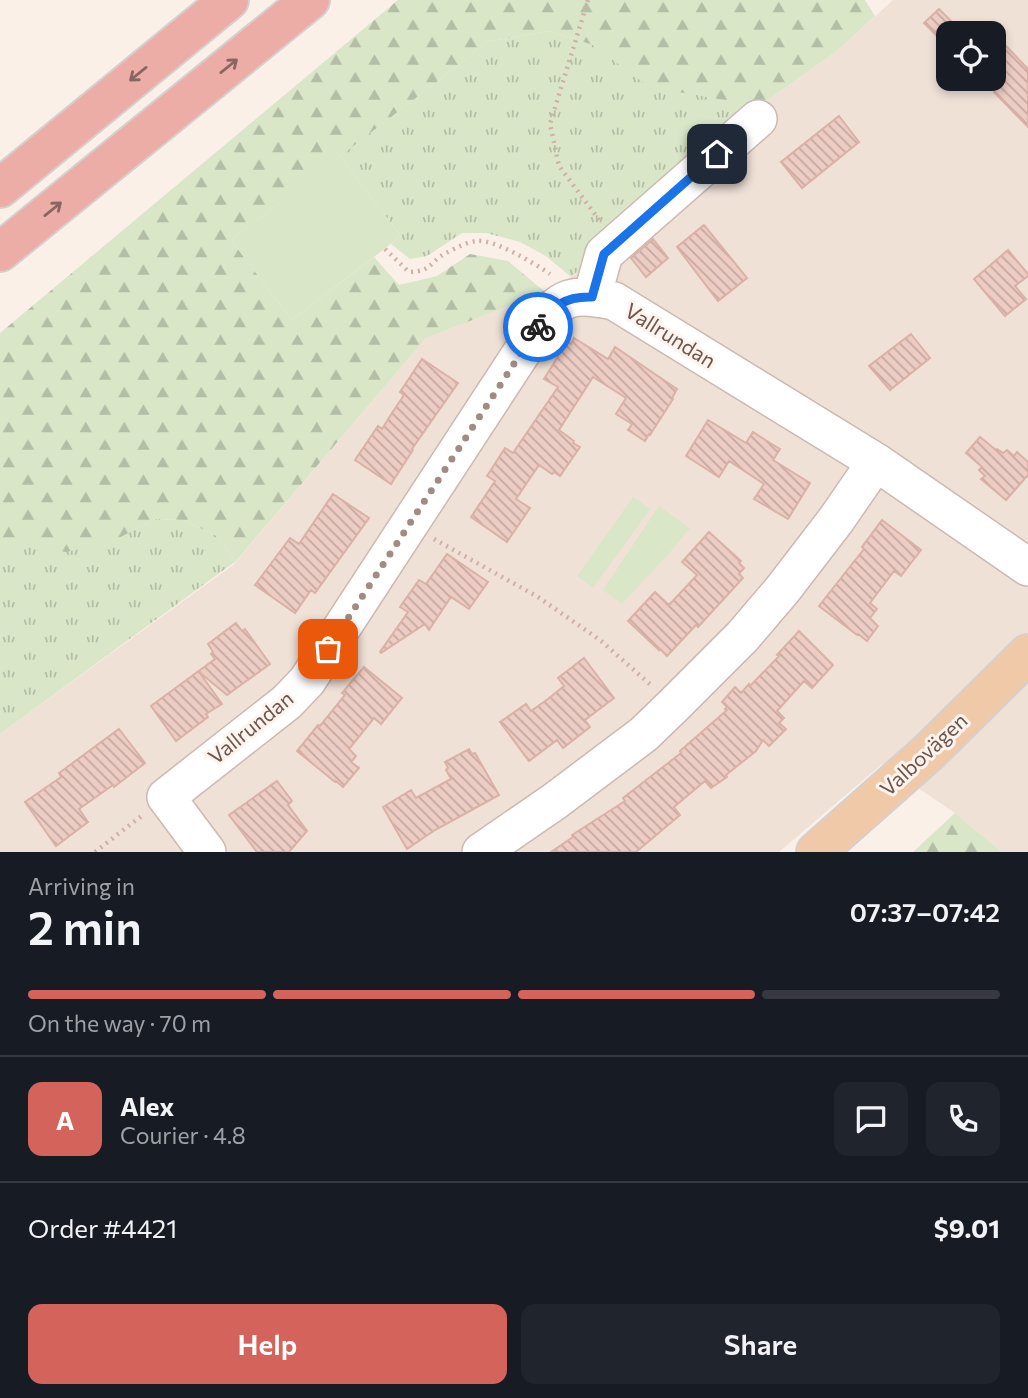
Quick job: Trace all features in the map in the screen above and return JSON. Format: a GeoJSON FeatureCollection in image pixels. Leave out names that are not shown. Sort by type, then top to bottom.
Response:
{"type":"FeatureCollection","features":[{"type":"Feature","properties":{"kind":"highway"},"geometry":{"type":"LineString","coordinates":[[0,188],[229,0]]}},
{"type":"Feature","properties":{"kind":"highway"},"geometry":{"type":"LineString","coordinates":[[0,253],[310,0]]}},
{"type":"Feature","properties":{"kind":"main road","name":"Valbovägen"},"geometry":{"type":"LineString","coordinates":[[816,852],[930,751],[1028,654]]}},
{"type":"Feature","properties":{"kind":"street"},"geometry":{"type":"LineString","coordinates":[[587,296],[604,254],[758,118]]}},
{"type":"Feature","properties":{"kind":"street","name":"Vallrundan"},"geometry":{"type":"LineString","coordinates":[[166,797],[287,702],[307,681],[537,329],[550,311],[572,298],[587,296],[614,301],[876,462],[1028,567]]}},
{"type":"Feature","properties":{"kind":"street"},"geometry":{"type":"LineString","coordinates":[[481,852],[589,776],[644,734],[674,705],[743,636],[775,598],[836,520],[876,462]]}},
{"type":"Feature","properties":{"kind":"street"},"geometry":{"type":"LineString","coordinates":[[166,797],[207,852]]}},
{"type":"Feature","properties":{"kind":"path"},"geometry":{"type":"LineString","coordinates":[[588,0],[550,124],[559,166],[616,243]]}},
{"type":"Feature","properties":{"kind":"path"},"geometry":{"type":"LineString","coordinates":[[385,249],[409,272],[424,271],[444,254],[478,240],[531,261],[587,296]]}},
{"type":"Feature","properties":{"kind":"path"},"geometry":{"type":"LineString","coordinates":[[409,525],[538,597],[600,640],[674,705]]}},
{"type":"Feature","properties":{"kind":"path"},"geometry":{"type":"LineString","coordinates":[[95,852],[166,797]]}},
{"type":"Feature","properties":{"kind":"shaded area"},"geometry":{"type":"Polygon","coordinates":[[[893,0],[1028,0],[1028,852],[1002,852],[955,813],[882,764],[779,852],[0,852],[0,734],[233,565],[426,338],[545,292],[571,277],[759,106],[837,51],[893,0]]]}},
{"type":"Feature","properties":{"kind":"green space"},"geometry":{"type":"Polygon","coordinates":[[[398,0],[865,0],[875,16],[837,51],[759,106],[649,87],[593,45],[549,31],[485,42],[231,240],[292,320],[374,257],[399,285],[437,276],[470,254],[508,261],[545,292],[426,338],[236,561],[217,536],[183,520],[156,519],[113,541],[66,552],[0,542],[0,333],[398,0]]]}},
{"type":"Feature","properties":{"kind":"green space"},"geometry":{"type":"Polygon","coordinates":[[[549,31],[593,45],[649,86],[759,106],[571,277],[546,256],[520,242],[486,233],[462,233],[427,256],[410,259],[391,244],[401,236],[340,156],[485,42],[549,31]]]}},
{"type":"Feature","properties":{"kind":"green space"},"geometry":{"type":"Polygon","coordinates":[[[340,156],[401,236],[292,320],[231,240],[340,156]]]}},
{"type":"Feature","properties":{"kind":"green space"},"geometry":{"type":"Polygon","coordinates":[[[633,497],[650,509],[593,588],[577,576],[633,497]]]}},
{"type":"Feature","properties":{"kind":"green space"},"geometry":{"type":"Polygon","coordinates":[[[659,506],[690,528],[622,604],[603,590],[659,506]]]}},
{"type":"Feature","properties":{"kind":"green space"},"geometry":{"type":"Polygon","coordinates":[[[156,519],[183,520],[217,536],[236,561],[0,734],[0,542],[113,541],[156,519]]]}},
{"type":"Feature","properties":{"kind":"green space"},"geometry":{"type":"Polygon","coordinates":[[[955,813],[1002,852],[913,852],[955,813]]]}},
{"type":"Feature","properties":{"kind":"building"},"geometry":{"type":"Polygon","coordinates":[[[939,9],[951,21],[936,21],[936,35],[924,23],[939,9]]]}},
{"type":"Feature","properties":{"kind":"building"},"geometry":{"type":"Polygon","coordinates":[[[1006,46],[1028,69],[1028,127],[994,92],[1006,91],[1006,46]]]}},
{"type":"Feature","properties":{"kind":"building"},"geometry":{"type":"Polygon","coordinates":[[[839,116],[859,142],[802,188],[781,162],[839,116]]]}},
{"type":"Feature","properties":{"kind":"building"},"geometry":{"type":"Polygon","coordinates":[[[704,225],[747,278],[718,301],[677,247],[704,225]]]}},
{"type":"Feature","properties":{"kind":"building"},"geometry":{"type":"Polygon","coordinates":[[[653,239],[668,258],[646,277],[631,258],[653,239]]]}},
{"type":"Feature","properties":{"kind":"building"},"geometry":{"type":"Polygon","coordinates":[[[1008,250],[1028,276],[1015,286],[1026,299],[1005,316],[974,279],[1008,250]]]}},
{"type":"Feature","properties":{"kind":"building"},"geometry":{"type":"Polygon","coordinates":[[[911,334],[930,358],[890,390],[869,366],[911,334]]]}},
{"type":"Feature","properties":{"kind":"building"},"geometry":{"type":"Polygon","coordinates":[[[574,338],[608,359],[615,347],[677,389],[645,441],[628,430],[632,424],[616,414],[626,398],[593,377],[559,430],[580,447],[560,476],[539,465],[516,499],[530,508],[507,542],[471,517],[495,481],[487,476],[505,448],[513,453],[558,387],[544,379],[567,342],[571,344],[574,338]]]}},
{"type":"Feature","properties":{"kind":"building"},"geometry":{"type":"Polygon","coordinates":[[[422,359],[458,383],[391,484],[355,460],[378,426],[382,429],[404,395],[400,392],[422,359]]]}},
{"type":"Feature","properties":{"kind":"building"},"geometry":{"type":"Polygon","coordinates":[[[708,420],[746,443],[753,432],[780,449],[773,460],[810,483],[788,519],[754,499],[764,484],[729,461],[719,477],[686,456],[708,420]]]}},
{"type":"Feature","properties":{"kind":"building"},"geometry":{"type":"Polygon","coordinates":[[[980,437],[996,450],[1003,453],[1007,450],[1014,456],[1017,452],[1028,462],[1028,475],[1006,500],[981,479],[985,476],[979,470],[982,467],[966,453],[980,437]]]}},
{"type":"Feature","properties":{"kind":"building"},"geometry":{"type":"Polygon","coordinates":[[[333,494],[369,518],[315,593],[311,590],[295,613],[255,585],[290,538],[299,544],[333,494]]]}},
{"type":"Feature","properties":{"kind":"building"},"geometry":{"type":"Polygon","coordinates":[[[882,520],[921,550],[901,576],[894,571],[870,603],[877,609],[870,618],[878,626],[867,641],[819,606],[864,549],[862,547],[882,520]]]}},
{"type":"Feature","properties":{"kind":"building"},"geometry":{"type":"Polygon","coordinates":[[[709,532],[741,561],[739,563],[744,568],[739,574],[743,578],[667,656],[628,621],[655,592],[669,605],[697,575],[682,562],[709,532]]]}},
{"type":"Feature","properties":{"kind":"building"},"geometry":{"type":"Polygon","coordinates":[[[447,554],[488,582],[469,609],[451,597],[429,630],[425,624],[381,653],[408,612],[400,607],[419,580],[426,584],[447,554]]]}},
{"type":"Feature","properties":{"kind":"building"},"geometry":{"type":"Polygon","coordinates":[[[236,623],[242,631],[245,629],[270,664],[227,695],[199,672],[222,704],[206,714],[208,717],[176,741],[151,706],[215,659],[208,644],[236,623]]]}},
{"type":"Feature","properties":{"kind":"building"},"geometry":{"type":"Polygon","coordinates":[[[799,631],[833,665],[812,688],[804,681],[777,711],[784,718],[779,723],[786,729],[769,746],[763,740],[756,751],[711,788],[705,781],[674,807],[680,815],[636,852],[551,852],[625,801],[623,798],[681,753],[680,751],[727,710],[722,702],[735,687],[741,693],[749,684],[750,686],[799,631]]]}},
{"type":"Feature","properties":{"kind":"building"},"geometry":{"type":"Polygon","coordinates":[[[584,658],[614,698],[585,720],[590,727],[563,748],[557,740],[529,761],[500,722],[526,704],[531,711],[548,699],[564,686],[558,678],[584,658]]]}},
{"type":"Feature","properties":{"kind":"building"},"geometry":{"type":"Polygon","coordinates":[[[364,667],[402,698],[381,724],[374,718],[349,749],[356,756],[351,762],[359,768],[343,787],[297,751],[345,695],[342,693],[364,667]]]}},
{"type":"Feature","properties":{"kind":"building"},"geometry":{"type":"Polygon","coordinates":[[[119,729],[145,763],[79,809],[88,822],[56,846],[25,802],[61,777],[59,773],[119,729]]]}},
{"type":"Feature","properties":{"kind":"building"},"geometry":{"type":"Polygon","coordinates":[[[469,749],[472,754],[475,753],[499,795],[435,830],[407,849],[383,807],[411,790],[416,798],[451,779],[445,762],[469,749]]]}},
{"type":"Feature","properties":{"kind":"building"},"geometry":{"type":"Polygon","coordinates":[[[277,781],[292,801],[288,805],[307,831],[289,852],[257,852],[229,815],[277,781]]]}},
{"type":"Feature","properties":{"kind":"way so far"},"geometry":{"type":"LineString","coordinates":[[328,649],[538,327]]}},
{"type":"Feature","properties":{"kind":"route"},"geometry":{"type":"LineString","coordinates":[[538,327],[550,311],[565,300],[592,297],[604,254],[717,154]]}}]}
